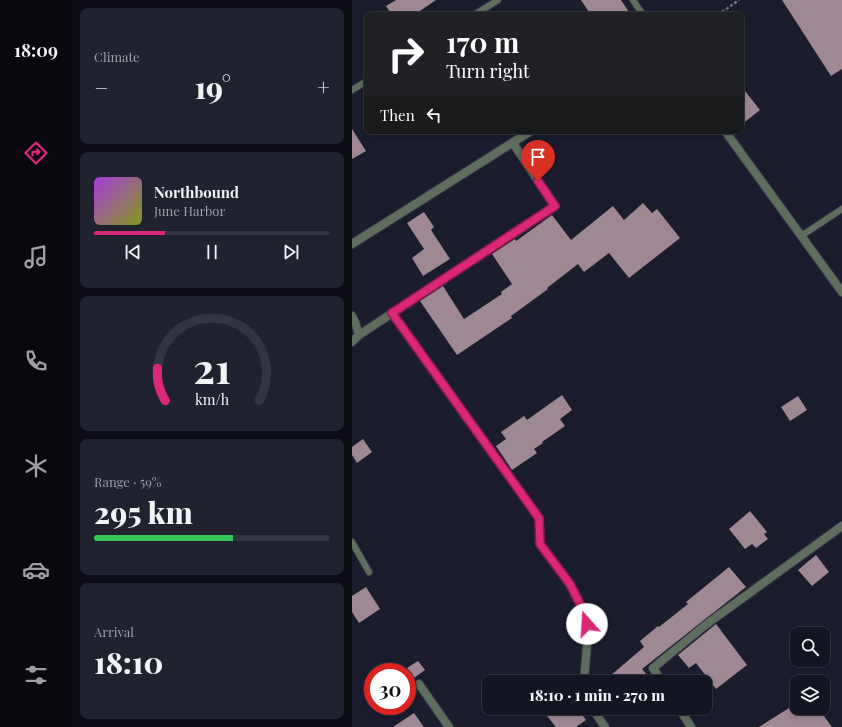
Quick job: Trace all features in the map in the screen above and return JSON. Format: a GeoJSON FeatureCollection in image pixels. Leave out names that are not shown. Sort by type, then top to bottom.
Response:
{"type":"FeatureCollection","features":[{"type":"Feature","properties":{"kind":"street"},"geometry":{"type":"LineString","coordinates":[[352,244],[526,134]]}},
{"type":"Feature","properties":{"kind":"street"},"geometry":{"type":"LineString","coordinates":[[726,134],[842,292]]}},
{"type":"Feature","properties":{"kind":"street"},"geometry":{"type":"LineString","coordinates":[[352,342],[359,335],[555,206],[513,143]]}},
{"type":"Feature","properties":{"kind":"street"},"geometry":{"type":"LineString","coordinates":[[392,313],[539,518],[540,544],[570,584],[586,616],[588,632],[585,675]]}},
{"type":"Feature","properties":{"kind":"street"},"geometry":{"type":"LineString","coordinates":[[352,316],[359,335]]}},
{"type":"Feature","properties":{"kind":"street"},"geometry":{"type":"LineString","coordinates":[[658,675],[653,668],[708,623],[842,526]]}},
{"type":"Feature","properties":{"kind":"street"},"geometry":{"type":"LineString","coordinates":[[419,684],[449,727]]}},
{"type":"Feature","properties":{"kind":"street"},"geometry":{"type":"LineString","coordinates":[[597,715],[605,727]]}},
{"type":"Feature","properties":{"kind":"street"},"geometry":{"type":"LineString","coordinates":[[683,715],[691,727]]}},
{"type":"Feature","properties":{"kind":"lane"},"geometry":{"type":"LineString","coordinates":[[479,12],[498,0]]}},
{"type":"Feature","properties":{"kind":"lane"},"geometry":{"type":"LineString","coordinates":[[633,0],[641,12]]}},
{"type":"Feature","properties":{"kind":"lane"},"geometry":{"type":"LineString","coordinates":[[352,90],[364,83]]}},
{"type":"Feature","properties":{"kind":"lane"},"geometry":{"type":"LineString","coordinates":[[801,236],[842,209]]}},
{"type":"Feature","properties":{"kind":"lane"},"geometry":{"type":"LineString","coordinates":[[352,542],[369,572]]}},
{"type":"Feature","properties":{"kind":"path"},"geometry":{"type":"LineString","coordinates":[[722,12],[739,0]]}},
{"type":"Feature","properties":{"kind":"building"},"geometry":{"type":"Polygon","coordinates":[[[396,0],[436,0],[418,12],[390,12],[386,6],[396,0]]]}},
{"type":"Feature","properties":{"kind":"building"},"geometry":{"type":"Polygon","coordinates":[[[581,0],[621,0],[629,12],[589,12],[581,0]]]}},
{"type":"Feature","properties":{"kind":"building"},"geometry":{"type":"Polygon","coordinates":[[[782,0],[842,0],[842,69],[831,76],[782,0]]]}},
{"type":"Feature","properties":{"kind":"building"},"geometry":{"type":"Polygon","coordinates":[[[744,90],[760,110],[744,123],[744,90]]]}},
{"type":"Feature","properties":{"kind":"building"},"geometry":{"type":"Polygon","coordinates":[[[352,129],[366,151],[352,159],[352,129]]]}},
{"type":"Feature","properties":{"kind":"building"},"geometry":{"type":"Polygon","coordinates":[[[643,203],[652,213],[657,209],[680,238],[629,278],[609,253],[584,272],[578,264],[547,288],[548,289],[511,316],[512,318],[457,355],[420,301],[443,286],[464,319],[502,294],[501,292],[512,284],[492,254],[515,239],[516,241],[552,215],[571,240],[613,206],[624,220],[643,203]]]}},
{"type":"Feature","properties":{"kind":"building"},"geometry":{"type":"Polygon","coordinates":[[[424,212],[434,227],[431,230],[450,259],[423,276],[412,258],[424,249],[407,223],[424,212]]]}},
{"type":"Feature","properties":{"kind":"building"},"geometry":{"type":"Polygon","coordinates":[[[562,395],[572,410],[560,419],[565,426],[534,449],[537,453],[512,470],[496,446],[506,439],[501,432],[524,416],[527,420],[562,395]]]}},
{"type":"Feature","properties":{"kind":"building"},"geometry":{"type":"Polygon","coordinates":[[[798,396],[807,410],[790,421],[781,407],[798,396]]]}},
{"type":"Feature","properties":{"kind":"building"},"geometry":{"type":"Polygon","coordinates":[[[363,439],[372,452],[357,463],[352,455],[352,447],[363,439]]]}},
{"type":"Feature","properties":{"kind":"building"},"geometry":{"type":"Polygon","coordinates":[[[750,511],[767,532],[764,534],[768,539],[756,548],[752,544],[745,549],[729,529],[750,511]]]}},
{"type":"Feature","properties":{"kind":"building"},"geometry":{"type":"Polygon","coordinates":[[[816,555],[829,572],[812,586],[798,570],[816,555]]]}},
{"type":"Feature","properties":{"kind":"building"},"geometry":{"type":"Polygon","coordinates":[[[729,567],[746,587],[642,669],[647,675],[611,675],[644,647],[640,641],[688,604],[686,602],[729,567]]]}},
{"type":"Feature","properties":{"kind":"building"},"geometry":{"type":"Polygon","coordinates":[[[366,587],[380,609],[359,623],[352,612],[352,596],[366,587]]]}},
{"type":"Feature","properties":{"kind":"building"},"geometry":{"type":"Polygon","coordinates":[[[716,624],[747,665],[716,689],[712,684],[712,675],[705,675],[696,663],[689,668],[678,655],[716,624]]]}},
{"type":"Feature","properties":{"kind":"building"},"geometry":{"type":"Polygon","coordinates":[[[418,661],[425,670],[416,677],[416,663],[418,661]]]}},
{"type":"Feature","properties":{"kind":"building"},"geometry":{"type":"Polygon","coordinates":[[[790,707],[790,715],[823,715],[832,727],[759,727],[790,707]]]}},
{"type":"Feature","properties":{"kind":"building"},"geometry":{"type":"Polygon","coordinates":[[[411,715],[415,715],[424,727],[393,727],[411,715]]]}},
{"type":"Feature","properties":{"kind":"building"},"geometry":{"type":"Polygon","coordinates":[[[582,715],[586,720],[576,727],[556,727],[547,716],[582,715]]]}},
{"type":"Feature","properties":{"kind":"route"},"geometry":{"type":"LineString","coordinates":[[538,181],[555,206],[392,313],[539,518],[540,544],[570,584],[586,616],[587,624]]}}]}
